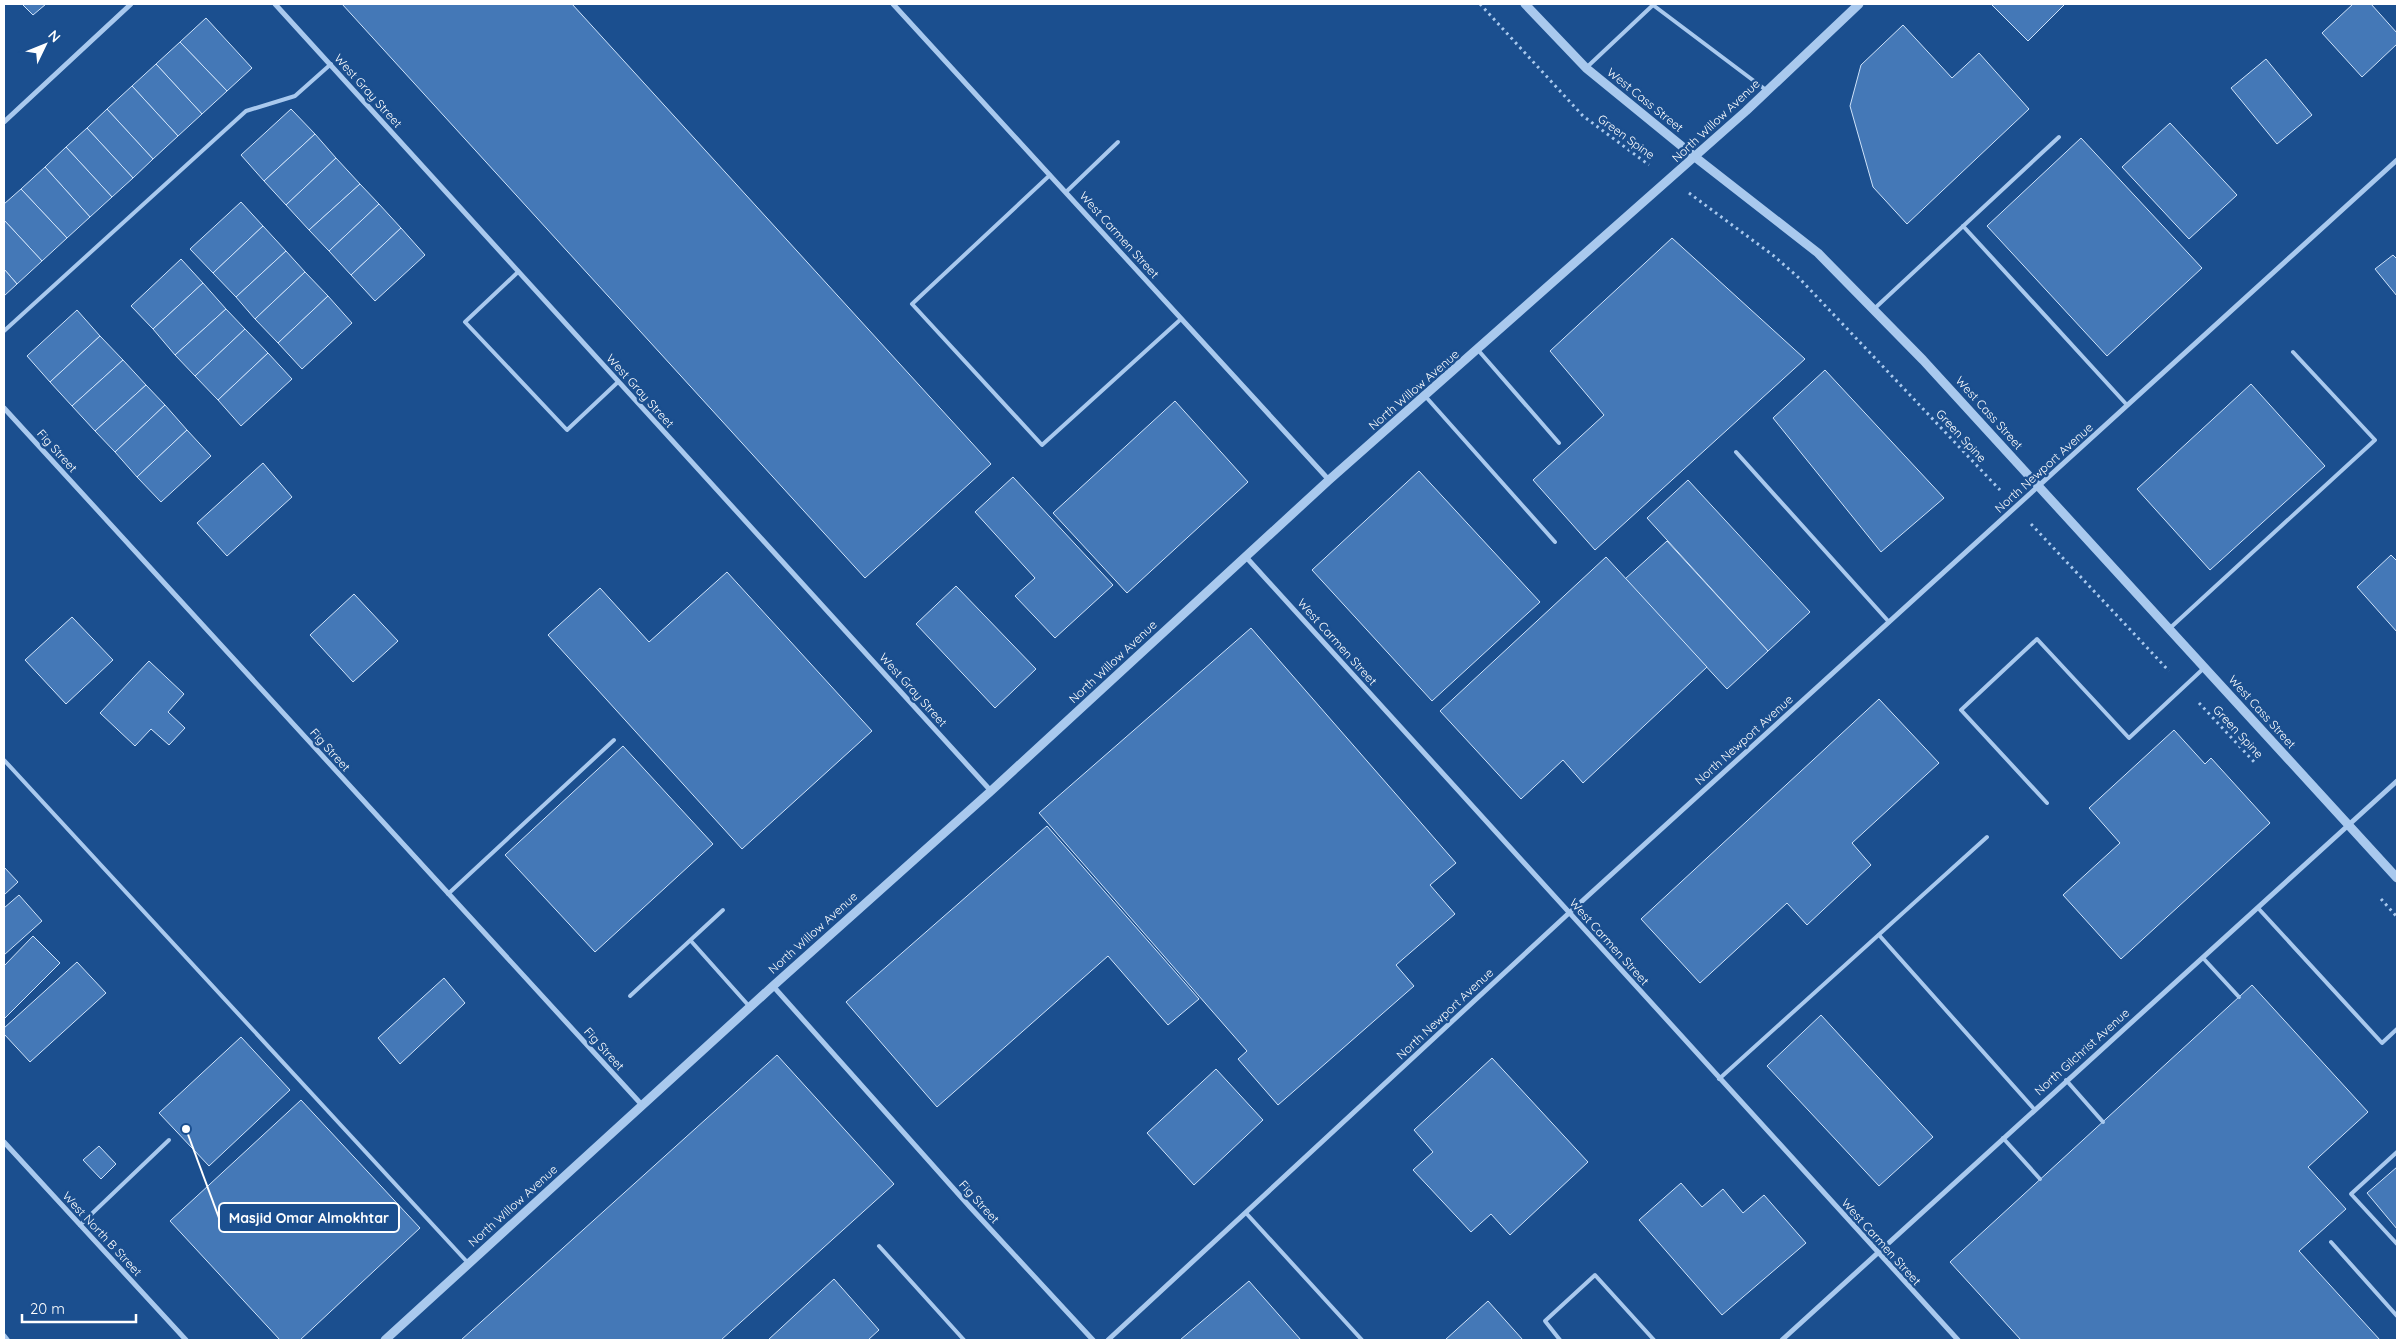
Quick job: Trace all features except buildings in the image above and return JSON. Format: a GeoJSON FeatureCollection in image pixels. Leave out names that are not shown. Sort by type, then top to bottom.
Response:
{"type":"FeatureCollection","features":[{"type":"Feature","properties":{"kind":"street"},"geometry":{"type":"LineString","coordinates":[[4,122],[131,4]]}},
{"type":"Feature","properties":{"kind":"street","name":"West Gray Street"},"geometry":{"type":"LineString","coordinates":[[275,4],[991,791]]}},
{"type":"Feature","properties":{"kind":"street","name":"West Carmen Street"},"geometry":{"type":"LineString","coordinates":[[893,4],[1330,480]]}},
{"type":"Feature","properties":{"kind":"street","name":"West Cass Street"},"geometry":{"type":"LineString","coordinates":[[1525,4],[1586,68],[1695,157],[1818,253],[1874,309],[2397,878]]}},
{"type":"Feature","properties":{"kind":"street","name":"North Willow Avenue"},"geometry":{"type":"LineString","coordinates":[[385,1340],[773,986],[991,791],[1330,480],[1670,180],[1859,4]]}},
{"type":"Feature","properties":{"kind":"street","name":"North Newport Avenue"},"geometry":{"type":"LineString","coordinates":[[1108,1340],[1569,913],[2397,160]]}},
{"type":"Feature","properties":{"kind":"street","name":"Fig Street"},"geometry":{"type":"LineString","coordinates":[[4,408],[642,1106]]}},
{"type":"Feature","properties":{"kind":"street","name":"West Carmen Street"},"geometry":{"type":"LineString","coordinates":[[1246,557],[1958,1340]]}},
{"type":"Feature","properties":{"kind":"street","name":"North Gilchrist Avenue"},"geometry":{"type":"LineString","coordinates":[[1782,1340],[2002,1138],[2397,781]]}},
{"type":"Feature","properties":{"kind":"street","name":"Fig Street"},"geometry":{"type":"LineString","coordinates":[[773,986],[970,1208],[1094,1340]]}},
{"type":"Feature","properties":{"kind":"street","name":"West North B Street"},"geometry":{"type":"LineString","coordinates":[[4,1142],[186,1340]]}},
{"type":"Feature","properties":{"kind":"lane"},"geometry":{"type":"LineString","coordinates":[[1586,68],[1653,6],[1766,91]]}},
{"type":"Feature","properties":{"kind":"lane"},"geometry":{"type":"LineString","coordinates":[[4,331],[246,111],[295,96],[331,64]]}},
{"type":"Feature","properties":{"kind":"lane"},"geometry":{"type":"LineString","coordinates":[[1874,309],[2059,137]]}},
{"type":"Feature","properties":{"kind":"lane"},"geometry":{"type":"LineString","coordinates":[[1066,192],[1118,142]]}},
{"type":"Feature","properties":{"kind":"lane"},"geometry":{"type":"LineString","coordinates":[[1050,175],[912,304],[918,311],[1042,445],[1181,319]]}},
{"type":"Feature","properties":{"kind":"lane"},"geometry":{"type":"LineString","coordinates":[[1963,226],[2127,405]]}},
{"type":"Feature","properties":{"kind":"lane"},"geometry":{"type":"LineString","coordinates":[[518,272],[465,322],[567,430],[618,382]]}},
{"type":"Feature","properties":{"kind":"lane"},"geometry":{"type":"LineString","coordinates":[[1478,350],[1559,443]]}},
{"type":"Feature","properties":{"kind":"lane"},"geometry":{"type":"LineString","coordinates":[[2168,629],[2375,440],[2293,352]]}},
{"type":"Feature","properties":{"kind":"lane"},"geometry":{"type":"LineString","coordinates":[[1426,397],[1555,542]]}},
{"type":"Feature","properties":{"kind":"lane"},"geometry":{"type":"LineString","coordinates":[[1736,452],[1889,622]]}},
{"type":"Feature","properties":{"kind":"lane"},"geometry":{"type":"LineString","coordinates":[[2047,802],[1961,710],[2038,639],[2129,738],[2204,668]]}},
{"type":"Feature","properties":{"kind":"lane"},"geometry":{"type":"LineString","coordinates":[[448,894],[614,740]]}},
{"type":"Feature","properties":{"kind":"lane"},"geometry":{"type":"LineString","coordinates":[[4,760],[468,1264]]}},
{"type":"Feature","properties":{"kind":"lane"},"geometry":{"type":"LineString","coordinates":[[1719,1079],[1987,837]]}},
{"type":"Feature","properties":{"kind":"lane"},"geometry":{"type":"LineString","coordinates":[[2258,908],[2382,1043],[2397,1029]]}},
{"type":"Feature","properties":{"kind":"lane"},"geometry":{"type":"LineString","coordinates":[[630,996],[723,910]]}},
{"type":"Feature","properties":{"kind":"lane"},"geometry":{"type":"LineString","coordinates":[[1879,935],[2034,1109]]}},
{"type":"Feature","properties":{"kind":"lane"},"geometry":{"type":"LineString","coordinates":[[691,940],[750,1007]]}},
{"type":"Feature","properties":{"kind":"lane"},"geometry":{"type":"LineString","coordinates":[[2203,958],[2239,997]]}},
{"type":"Feature","properties":{"kind":"lane"},"geometry":{"type":"LineString","coordinates":[[2066,1080],[2103,1122]]}},
{"type":"Feature","properties":{"kind":"lane"},"geometry":{"type":"LineString","coordinates":[[2002,1138],[2040,1179]]}},
{"type":"Feature","properties":{"kind":"lane"},"geometry":{"type":"LineString","coordinates":[[80,1224],[168,1140]]}},
{"type":"Feature","properties":{"kind":"lane"},"geometry":{"type":"LineString","coordinates":[[2397,1152],[2351,1194],[2397,1244]]}},
{"type":"Feature","properties":{"kind":"lane"},"geometry":{"type":"LineString","coordinates":[[1246,1213],[1362,1340]]}},
{"type":"Feature","properties":{"kind":"lane"},"geometry":{"type":"LineString","coordinates":[[2331,1242],[2397,1316]]}},
{"type":"Feature","properties":{"kind":"lane"},"geometry":{"type":"LineString","coordinates":[[879,1246],[964,1340]]}},
{"type":"Feature","properties":{"kind":"lane"},"geometry":{"type":"LineString","coordinates":[[1560,1340],[1545,1321],[1595,1275],[1654,1340]]}},
{"type":"Feature","properties":{"kind":"lane"},"geometry":{"type":"LineString","coordinates":[[4,1335],[8,1340]]}},
{"type":"Feature","properties":{"kind":"path","name":"Green Spine"},"geometry":{"type":"LineString","coordinates":[[1480,4],[1583,116],[1774,256],[1799,278],[2257,765]]}},
{"type":"Feature","properties":{"kind":"path"},"geometry":{"type":"LineString","coordinates":[[2379,897],[2397,917]]}},
{"type":"Feature","properties":{"kind":"place","name":"Masjid Omar Almokhtar"},"geometry":{"type":"Point","coordinates":[186,1129]}}]}
